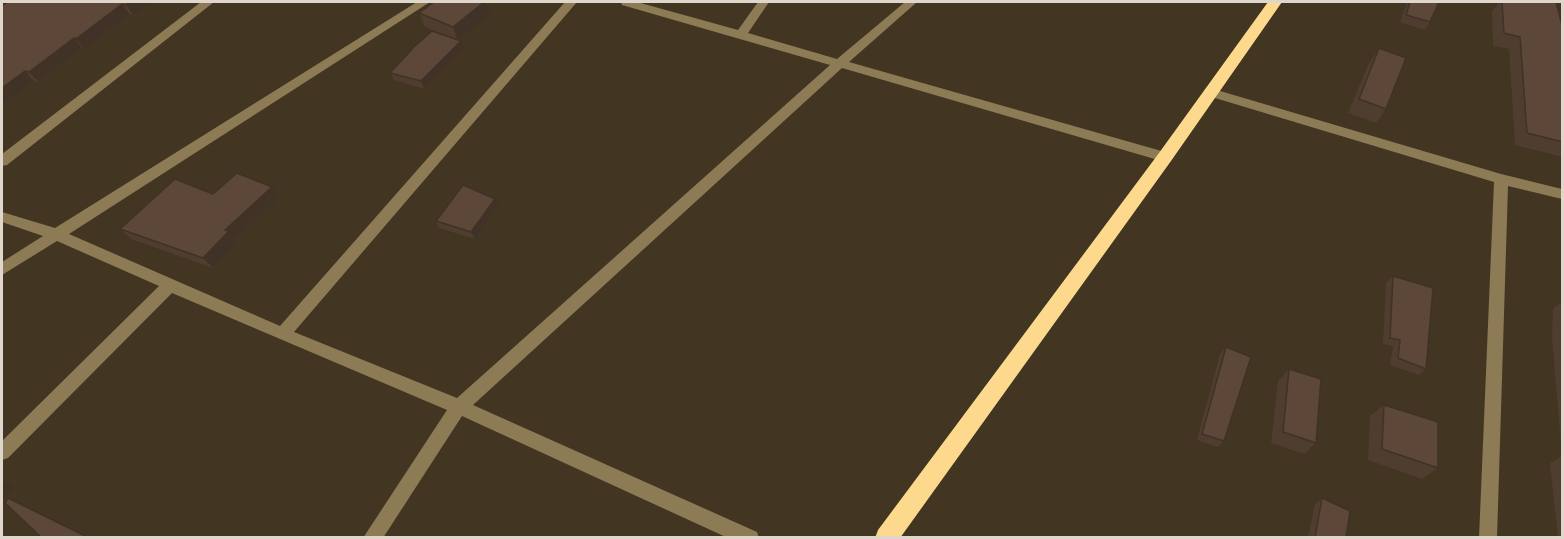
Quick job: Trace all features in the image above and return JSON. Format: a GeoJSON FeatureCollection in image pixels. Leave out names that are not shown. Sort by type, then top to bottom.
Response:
{"type":"FeatureCollection","features":[{"type":"Feature","properties":{"kind":"highway"},"geometry":{"type":"LineString","coordinates":[[886,537],[1166,157],[1275,2]]}},
{"type":"Feature","properties":{"kind":"street"},"geometry":{"type":"LineString","coordinates":[[2,161],[208,2]]}},
{"type":"Feature","properties":{"kind":"street"},"geometry":{"type":"LineString","coordinates":[[2,268],[424,2]]}},
{"type":"Feature","properties":{"kind":"street"},"geometry":{"type":"LineString","coordinates":[[282,334],[571,2]]}},
{"type":"Feature","properties":{"kind":"street"},"geometry":{"type":"LineString","coordinates":[[626,2],[1166,157]]}},
{"type":"Feature","properties":{"kind":"street"},"geometry":{"type":"LineString","coordinates":[[741,34],[764,2]]}},
{"type":"Feature","properties":{"kind":"street"},"geometry":{"type":"LineString","coordinates":[[372,537],[459,407],[840,63],[912,2]]}},
{"type":"Feature","properties":{"kind":"street"},"geometry":{"type":"LineString","coordinates":[[1210,92],[1501,179],[1563,194]]}},
{"type":"Feature","properties":{"kind":"street"},"geometry":{"type":"LineString","coordinates":[[1488,537],[1501,179]]}},
{"type":"Feature","properties":{"kind":"street"},"geometry":{"type":"LineString","coordinates":[[2,217],[57,235],[282,334],[459,407],[750,537]]}},
{"type":"Feature","properties":{"kind":"street"},"geometry":{"type":"LineString","coordinates":[[2,452],[170,285]]}},
{"type":"Feature","properties":{"kind":"building"},"geometry":{"type":"Polygon","coordinates":[[[8,2],[131,2],[126,5],[122,4],[29,72],[25,71],[2,88],[2,6],[8,2]]]}},
{"type":"Feature","properties":{"kind":"building"},"geometry":{"type":"Polygon","coordinates":[[[434,2],[484,2],[453,27],[419,13],[434,2]]]}},
{"type":"Feature","properties":{"kind":"building"},"geometry":{"type":"Polygon","coordinates":[[[1410,2],[1439,2],[1430,22],[1406,15],[1410,2]]]}},
{"type":"Feature","properties":{"kind":"building"},"geometry":{"type":"Polygon","coordinates":[[[1502,2],[1556,2],[1563,29],[1563,142],[1527,133],[1520,37],[1504,33],[1502,2]]]}},
{"type":"Feature","properties":{"kind":"building"},"geometry":{"type":"Polygon","coordinates":[[[432,31],[461,41],[421,81],[390,73],[414,47],[432,31]]]}},
{"type":"Feature","properties":{"kind":"building"},"geometry":{"type":"Polygon","coordinates":[[[1379,48],[1406,58],[1386,109],[1359,99],[1379,48]]]}},
{"type":"Feature","properties":{"kind":"building"},"geometry":{"type":"Polygon","coordinates":[[[237,173],[272,187],[225,230],[229,231],[203,258],[120,229],[175,179],[213,194],[237,173]]]}},
{"type":"Feature","properties":{"kind":"building"},"geometry":{"type":"Polygon","coordinates":[[[463,185],[495,199],[471,232],[436,221],[463,185]]]}},
{"type":"Feature","properties":{"kind":"building"},"geometry":{"type":"Polygon","coordinates":[[[1393,276],[1433,288],[1426,369],[1398,358],[1400,340],[1390,338],[1393,276]]]}},
{"type":"Feature","properties":{"kind":"building"},"geometry":{"type":"Polygon","coordinates":[[[1226,347],[1251,357],[1224,441],[1202,434],[1226,347]]]}},
{"type":"Feature","properties":{"kind":"building"},"geometry":{"type":"Polygon","coordinates":[[[1289,369],[1321,379],[1316,443],[1283,432],[1289,369]]]}},
{"type":"Feature","properties":{"kind":"building"},"geometry":{"type":"Polygon","coordinates":[[[1384,405],[1438,422],[1438,468],[1382,449],[1384,405]]]}},
{"type":"Feature","properties":{"kind":"building"},"geometry":{"type":"Polygon","coordinates":[[[8,498],[87,537],[41,537],[5,503],[8,498]]]}},
{"type":"Feature","properties":{"kind":"building"},"geometry":{"type":"Polygon","coordinates":[[[1322,498],[1350,511],[1346,537],[1315,537],[1322,498]]]}}]}
